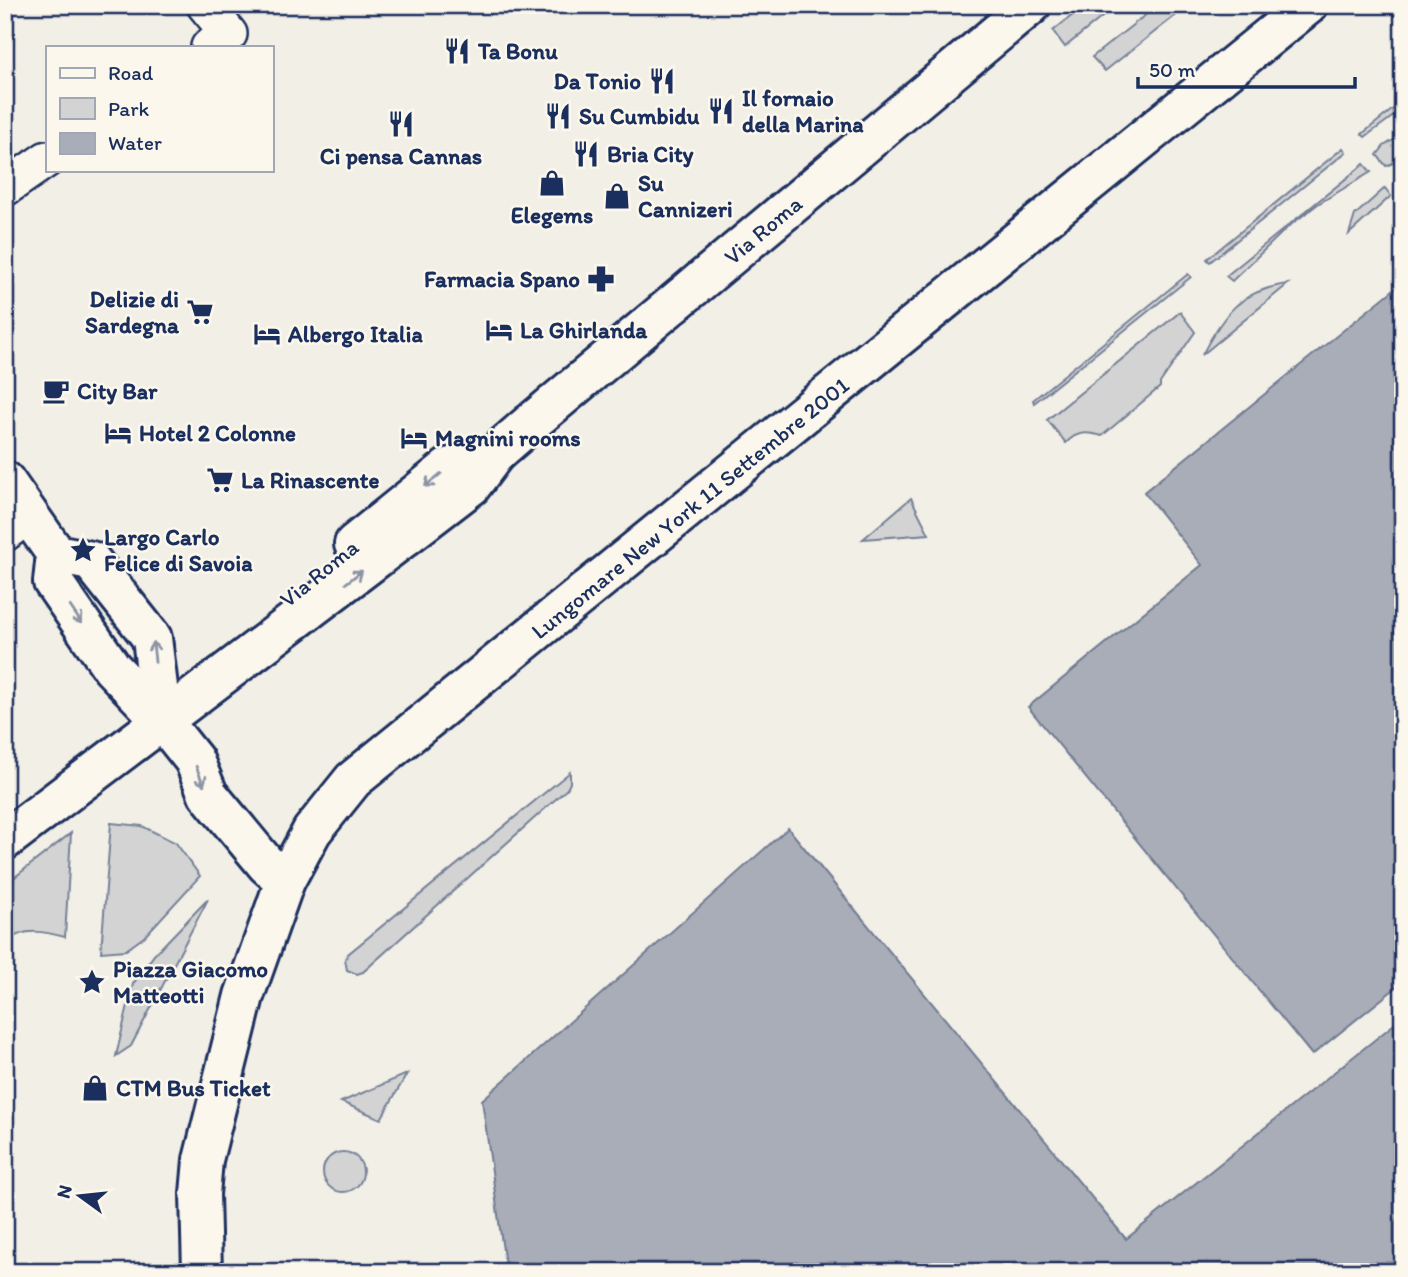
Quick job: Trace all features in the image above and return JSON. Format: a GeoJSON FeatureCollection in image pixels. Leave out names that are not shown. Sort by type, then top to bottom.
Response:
{"type":"FeatureCollection","features":[{"type":"Feature","properties":{"kind":"main road","name":"Via Roma"},"geometry":{"type":"LineString","coordinates":[[5,840],[162,720],[265,646],[471,486],[495,454],[1031,5]]}},
{"type":"Feature","properties":{"kind":"main road","name":"Lungomare New York 11 Settembre 2001"},"geometry":{"type":"LineString","coordinates":[[202,1272],[201,1175],[244,996],[285,881],[312,831],[353,780],[1308,5]]}},
{"type":"Feature","properties":{"kind":"main road"},"geometry":{"type":"LineString","coordinates":[[5,481],[17,524],[55,554],[91,561],[152,638],[162,720]]}},
{"type":"Feature","properties":{"kind":"main road"},"geometry":{"type":"LineString","coordinates":[[55,554],[54,582],[112,668],[162,720],[194,760],[208,794],[261,858],[285,881]]}},
{"type":"Feature","properties":{"kind":"street"},"geometry":{"type":"LineString","coordinates":[[205,5],[219,41]]}},
{"type":"Feature","properties":{"kind":"street"},"geometry":{"type":"LineString","coordinates":[[5,188],[46,160]]}},
{"type":"Feature","properties":{"kind":"green space"},"geometry":{"type":"Polygon","coordinates":[[[1085,5],[1117,5],[1065,47],[1053,31],[1085,5]]]}},
{"type":"Feature","properties":{"kind":"green space"},"geometry":{"type":"Polygon","coordinates":[[[1158,5],[1189,5],[1105,71],[1092,57],[1158,5]]]}},
{"type":"Feature","properties":{"kind":"green space"},"geometry":{"type":"Polygon","coordinates":[[[1403,101],[1403,109],[1365,137],[1362,134],[1403,101]]]}},
{"type":"Feature","properties":{"kind":"green space"},"geometry":{"type":"Polygon","coordinates":[[[1403,134],[1403,159],[1386,166],[1377,155],[1384,146],[1403,134]]]}},
{"type":"Feature","properties":{"kind":"green space"},"geometry":{"type":"Polygon","coordinates":[[[1343,148],[1346,152],[1210,262],[1207,259],[1343,148]]]}},
{"type":"Feature","properties":{"kind":"green space"},"geometry":{"type":"Polygon","coordinates":[[[1364,164],[1371,172],[1318,204],[1288,227],[1232,281],[1226,276],[1364,164]]]}},
{"type":"Feature","properties":{"kind":"green space"},"geometry":{"type":"Polygon","coordinates":[[[1385,188],[1391,196],[1349,234],[1355,215],[1385,188]]]}},
{"type":"Feature","properties":{"kind":"green space"},"geometry":{"type":"Polygon","coordinates":[[[1188,274],[1191,277],[1034,403],[1033,400],[1188,274]]]}},
{"type":"Feature","properties":{"kind":"green space"},"geometry":{"type":"Polygon","coordinates":[[[1288,284],[1202,355],[1218,327],[1235,306],[1258,292],[1288,284]]]}},
{"type":"Feature","properties":{"kind":"green space"},"geometry":{"type":"Polygon","coordinates":[[[1180,312],[1195,332],[1160,383],[1160,387],[1102,436],[1083,433],[1066,443],[1047,420],[1180,312]]]}},
{"type":"Feature","properties":{"kind":"green space"},"geometry":{"type":"Polygon","coordinates":[[[911,498],[929,534],[863,539],[911,498]]]}},
{"type":"Feature","properties":{"kind":"green space"},"geometry":{"type":"Polygon","coordinates":[[[570,772],[567,789],[363,972],[357,974],[347,970],[345,959],[348,954],[570,772]]]}},
{"type":"Feature","properties":{"kind":"green space"},"geometry":{"type":"Polygon","coordinates":[[[111,823],[142,826],[176,843],[200,876],[144,937],[126,950],[101,952],[111,823]]]}},
{"type":"Feature","properties":{"kind":"green space"},"geometry":{"type":"Polygon","coordinates":[[[71,833],[65,937],[28,932],[8,941],[6,884],[71,833]]]}},
{"type":"Feature","properties":{"kind":"green space"},"geometry":{"type":"Polygon","coordinates":[[[208,899],[131,1046],[116,1056],[133,984],[154,955],[208,899]]]}},
{"type":"Feature","properties":{"kind":"green space"},"geometry":{"type":"Polygon","coordinates":[[[407,1074],[381,1119],[341,1102],[407,1074]]]}},
{"type":"Feature","properties":{"kind":"green space"},"geometry":{"type":"Polygon","coordinates":[[[343,1152],[351,1153],[357,1158],[362,1164],[362,1180],[357,1186],[351,1191],[343,1192],[335,1191],[329,1186],[324,1180],[323,1172],[324,1164],[329,1158],[335,1153],[343,1152]]]}},
{"type":"Feature","properties":{"kind":"water"},"geometry":{"type":"Polygon","coordinates":[[[1403,282],[1403,982],[1312,1055],[1028,707],[1202,565],[1144,492],[1403,282]]]}},
{"type":"Feature","properties":{"kind":"water"},"geometry":{"type":"Polygon","coordinates":[[[788,828],[1126,1239],[1403,1017],[1403,1272],[506,1272],[482,1100],[788,828]]]}},
{"type":"Feature","properties":{"kind":"place","name":"Ta Bonu"},"geometry":{"type":"Point","coordinates":[457,51]}},
{"type":"Feature","properties":{"kind":"place","name":"Da Tonio"},"geometry":{"type":"Point","coordinates":[662,81]}},
{"type":"Feature","properties":{"kind":"place","name":"Il fornaio della Marina"},"geometry":{"type":"Point","coordinates":[721,111]}},
{"type":"Feature","properties":{"kind":"place","name":"Su Cumbidu"},"geometry":{"type":"Point","coordinates":[558,116]}},
{"type":"Feature","properties":{"kind":"place","name":"Ci pensa Cannas"},"geometry":{"type":"Point","coordinates":[401,124]}},
{"type":"Feature","properties":{"kind":"place","name":"Bria City"},"geometry":{"type":"Point","coordinates":[586,154]}},
{"type":"Feature","properties":{"kind":"place","name":"Elegems"},"geometry":{"type":"Point","coordinates":[552,183]}},
{"type":"Feature","properties":{"kind":"place","name":"Su Cannizeri"},"geometry":{"type":"Point","coordinates":[617,196]}},
{"type":"Feature","properties":{"kind":"place","name":"Farmacia Spano"},"geometry":{"type":"Point","coordinates":[601,279]}},
{"type":"Feature","properties":{"kind":"place","name":"Delizie di Sardegna"},"geometry":{"type":"Point","coordinates":[200,312]}},
{"type":"Feature","properties":{"kind":"place","name":"La Ghirlanda"},"geometry":{"type":"Point","coordinates":[499,330]}},
{"type":"Feature","properties":{"kind":"place","name":"Albergo Italia"},"geometry":{"type":"Point","coordinates":[267,334]}},
{"type":"Feature","properties":{"kind":"place","name":"City Bar"},"geometry":{"type":"Point","coordinates":[56,391]}},
{"type":"Feature","properties":{"kind":"place","name":"Hotel 2 Colonne"},"geometry":{"type":"Point","coordinates":[118,433]}},
{"type":"Feature","properties":{"kind":"place","name":"Magnini rooms"},"geometry":{"type":"Point","coordinates":[414,438]}},
{"type":"Feature","properties":{"kind":"place","name":"La Rinascente"},"geometry":{"type":"Point","coordinates":[220,480]}},
{"type":"Feature","properties":{"kind":"place","name":"Largo Carlo Felice di Savoia"},"geometry":{"type":"Point","coordinates":[83,550]}},
{"type":"Feature","properties":{"kind":"place","name":"Piazza Giacomo Matteotti"},"geometry":{"type":"Point","coordinates":[92,982]}},
{"type":"Feature","properties":{"kind":"place","name":"CTM Bus Ticket"},"geometry":{"type":"Point","coordinates":[95,1088]}}]}
